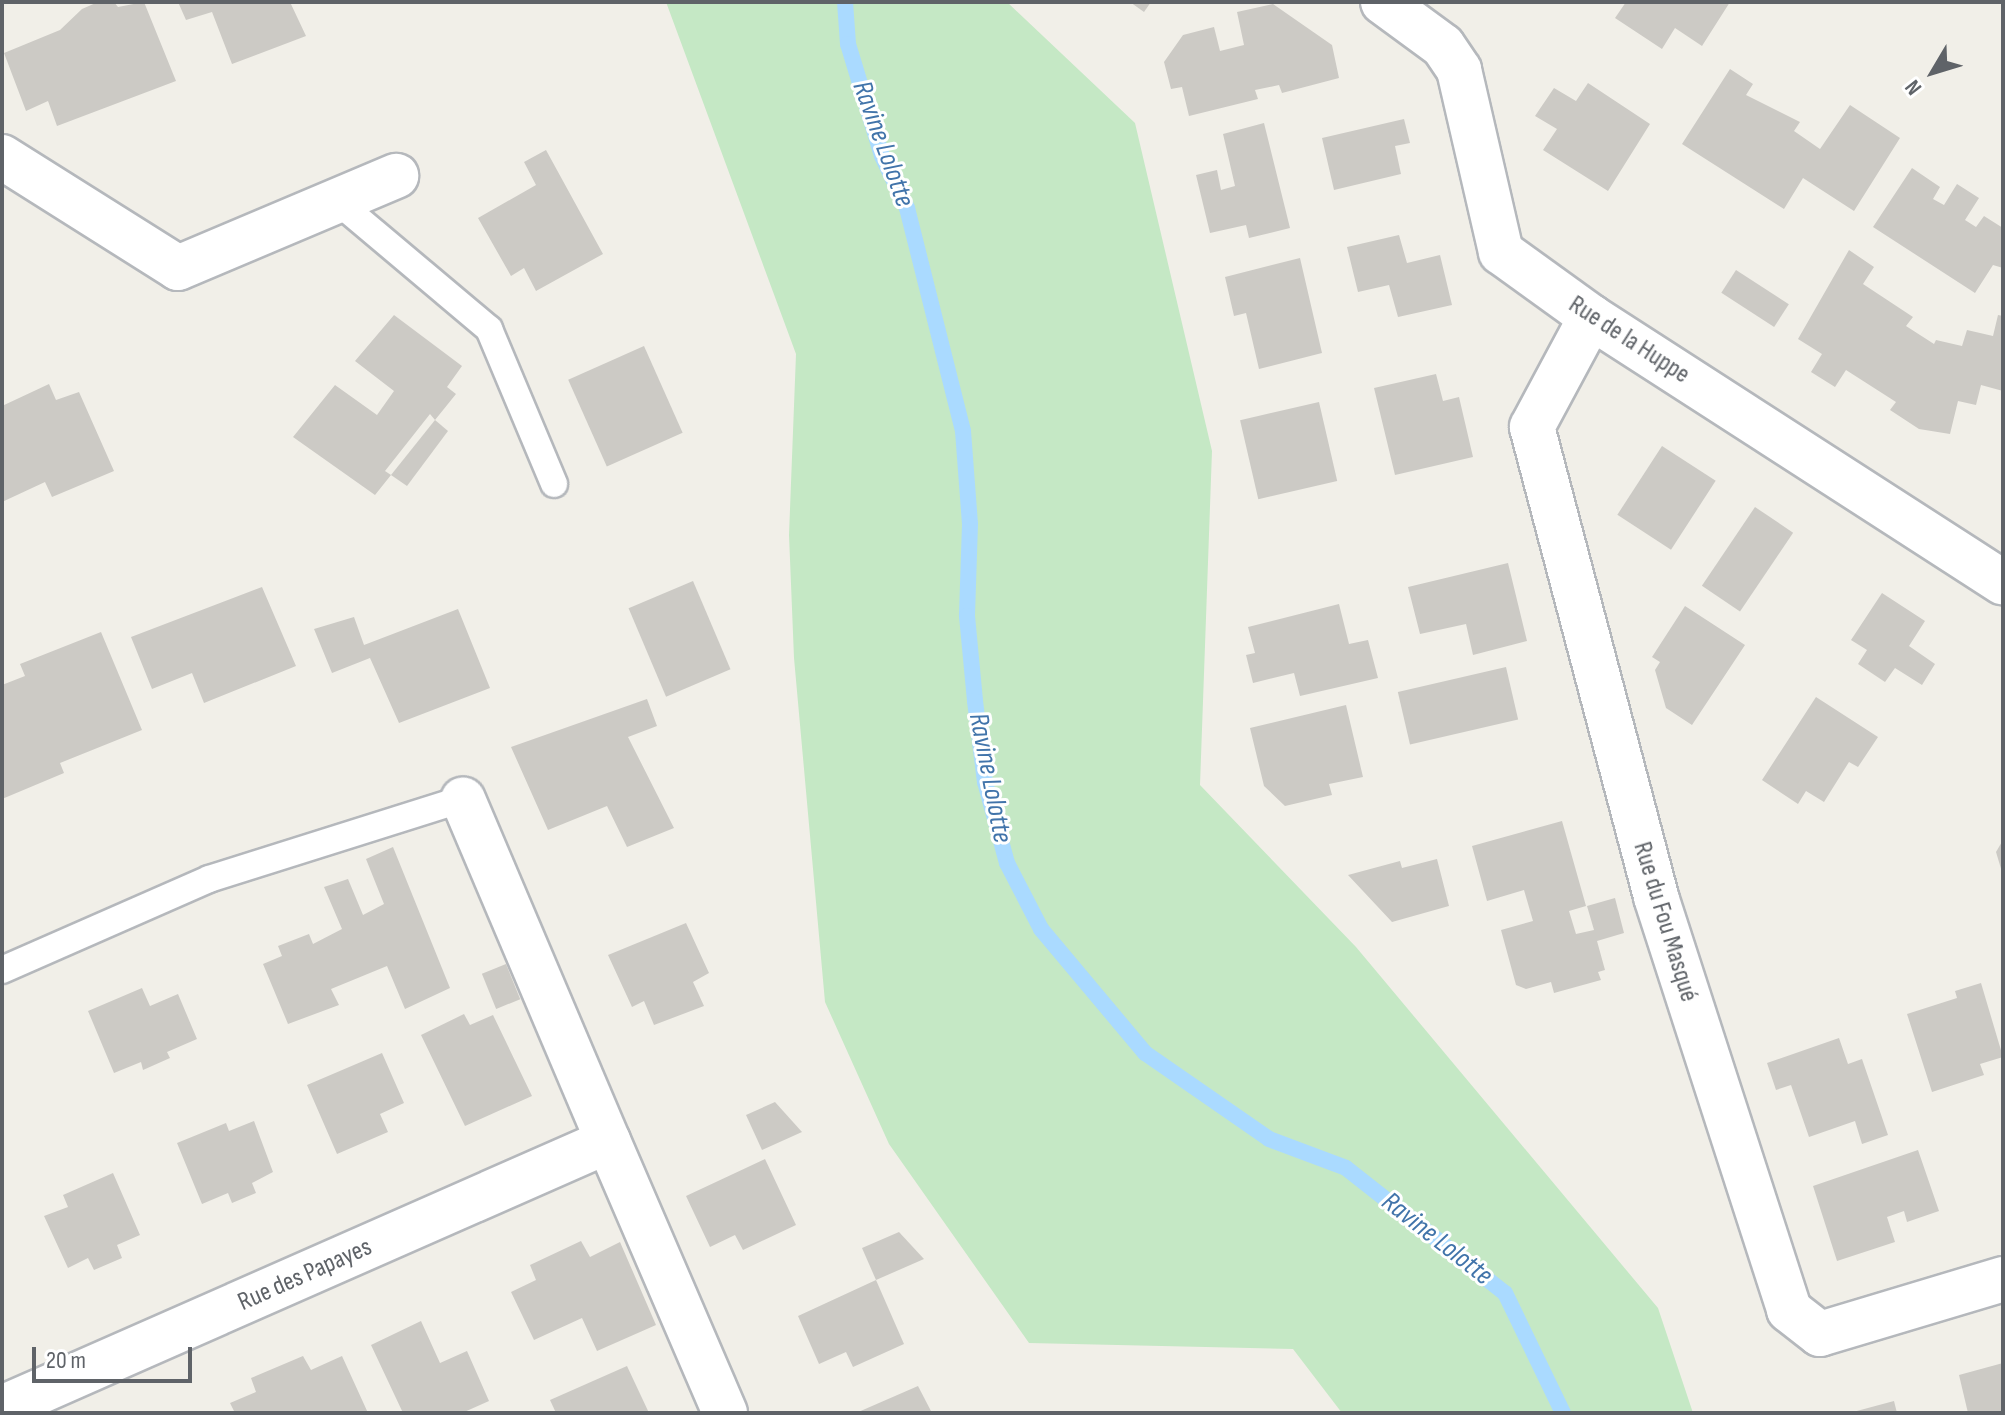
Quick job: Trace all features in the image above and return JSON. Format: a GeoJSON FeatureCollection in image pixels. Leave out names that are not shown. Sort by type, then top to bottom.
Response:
{"type":"FeatureCollection","features":[{"type":"Feature","properties":{"kind":"street","name":"Rue de la Huppe"},"geometry":{"type":"LineString","coordinates":[[1383,2],[1443,46],[1459,70],[1501,252],[1591,317],[2003,583]]}},
{"type":"Feature","properties":{"kind":"street"},"geometry":{"type":"LineString","coordinates":[[2,157],[178,268],[396,176]]}},
{"type":"Feature","properties":{"kind":"street","name":"Rue du Fou Masqué"},"geometry":{"type":"LineString","coordinates":[[1591,317],[1532,427],[1656,897],[1789,1310],[1820,1334],[2003,1279]]}},
{"type":"Feature","properties":{"kind":"street"},"geometry":{"type":"LineString","coordinates":[[463,799],[725,1413]]}},
{"type":"Feature","properties":{"kind":"street","name":"Rue des Papayes"},"geometry":{"type":"LineString","coordinates":[[2,1408],[608,1141]]}},
{"type":"Feature","properties":{"kind":"lane"},"geometry":{"type":"LineString","coordinates":[[337,201],[489,329],[554,484]]}},
{"type":"Feature","properties":{"kind":"lane"},"geometry":{"type":"LineString","coordinates":[[2,970],[209,879],[463,799]]}},
{"type":"Feature","properties":{"kind":"green space"},"geometry":{"type":"Polygon","coordinates":[[[666,2],[1007,2],[1135,123],[1212,451],[1200,785],[1356,947],[1658,1308],[1693,1413],[1342,1413],[1293,1349],[1029,1343],[889,1144],[825,1002],[794,658],[789,535],[796,354],[666,2]]]}},
{"type":"Feature","properties":{"kind":"building"},"geometry":{"type":"Polygon","coordinates":[[[98,2],[114,2],[118,7],[144,2],[176,81],[57,126],[48,101],[26,111],[4,53],[60,30],[82,9],[98,2]]]}},
{"type":"Feature","properties":{"kind":"building"},"geometry":{"type":"Polygon","coordinates":[[[178,2],[290,2],[306,36],[232,64],[212,12],[186,20],[178,2]]]}},
{"type":"Feature","properties":{"kind":"building"},"geometry":{"type":"Polygon","coordinates":[[[1130,2],[1151,2],[1144,12],[1130,2]]]}},
{"type":"Feature","properties":{"kind":"building"},"geometry":{"type":"Polygon","coordinates":[[[1626,2],[1730,2],[1702,46],[1675,28],[1662,49],[1615,18],[1626,2]]]}},
{"type":"Feature","properties":{"kind":"building"},"geometry":{"type":"Polygon","coordinates":[[[1273,4],[1332,45],[1339,78],[1282,93],[1279,85],[1255,90],[1258,99],[1189,116],[1182,87],[1171,89],[1164,62],[1183,35],[1214,27],[1220,51],[1244,45],[1237,12],[1273,4]]]}},
{"type":"Feature","properties":{"kind":"building"},"geometry":{"type":"Polygon","coordinates":[[[1730,69],[1753,84],[1746,95],[1800,122],[1794,131],[1820,149],[1850,105],[1900,138],[1854,211],[1803,178],[1784,209],[1682,144],[1730,69]]]}},
{"type":"Feature","properties":{"kind":"building"},"geometry":{"type":"Polygon","coordinates":[[[1588,83],[1650,124],[1608,191],[1543,150],[1557,129],[1535,116],[1554,88],[1576,101],[1588,83]]]}},
{"type":"Feature","properties":{"kind":"building"},"geometry":{"type":"Polygon","coordinates":[[[1404,119],[1410,143],[1395,146],[1401,174],[1334,190],[1322,138],[1404,119]]]}},
{"type":"Feature","properties":{"kind":"building"},"geometry":{"type":"Polygon","coordinates":[[[1264,123],[1290,228],[1249,238],[1246,225],[1210,233],[1196,175],[1217,170],[1221,190],[1235,186],[1223,134],[1264,123]]]}},
{"type":"Feature","properties":{"kind":"building"},"geometry":{"type":"Polygon","coordinates":[[[546,150],[603,254],[536,291],[524,268],[511,276],[478,218],[536,185],[524,162],[546,150]]]}},
{"type":"Feature","properties":{"kind":"building"},"geometry":{"type":"Polygon","coordinates":[[[1912,168],[1940,187],[1933,199],[1944,205],[1957,184],[1979,198],[1965,220],[1976,227],[1984,216],[2003,228],[2003,268],[1993,265],[1975,293],[1873,227],[1912,168]]]}},
{"type":"Feature","properties":{"kind":"building"},"geometry":{"type":"Polygon","coordinates":[[[1399,235],[1407,263],[1440,255],[1452,305],[1398,317],[1389,285],[1358,292],[1347,247],[1399,235]]]}},
{"type":"Feature","properties":{"kind":"building"},"geometry":{"type":"Polygon","coordinates":[[[1849,250],[1874,267],[1863,284],[1913,317],[1906,326],[1934,344],[1936,340],[1962,346],[1967,330],[1993,336],[1998,315],[2003,316],[2003,391],[1981,385],[1976,405],[1958,401],[1950,434],[1919,429],[1890,410],[1896,402],[1846,370],[1835,387],[1811,372],[1822,354],[1798,339],[1849,250]]]}},
{"type":"Feature","properties":{"kind":"building"},"geometry":{"type":"Polygon","coordinates":[[[1300,258],[1322,353],[1259,369],[1246,313],[1234,316],[1225,277],[1300,258]]]}},
{"type":"Feature","properties":{"kind":"building"},"geometry":{"type":"Polygon","coordinates":[[[1736,270],[1789,304],[1774,327],[1721,293],[1736,270]]]}},
{"type":"Feature","properties":{"kind":"building"},"geometry":{"type":"Polygon","coordinates":[[[394,315],[462,366],[447,387],[456,394],[435,420],[430,414],[385,471],[391,475],[375,495],[293,437],[335,385],[377,415],[394,391],[355,361],[394,315]]]}},
{"type":"Feature","properties":{"kind":"building"},"geometry":{"type":"Polygon","coordinates":[[[644,346],[683,433],[607,467],[568,380],[644,346]]]}},
{"type":"Feature","properties":{"kind":"building"},"geometry":{"type":"Polygon","coordinates":[[[1436,374],[1443,401],[1459,397],[1473,457],[1395,475],[1374,388],[1436,374]]]}},
{"type":"Feature","properties":{"kind":"building"},"geometry":{"type":"Polygon","coordinates":[[[49,384],[56,400],[79,392],[114,471],[52,497],[45,482],[2,502],[2,406],[49,384]]]}},
{"type":"Feature","properties":{"kind":"building"},"geometry":{"type":"Polygon","coordinates":[[[1319,402],[1337,481],[1258,499],[1240,420],[1319,402]]]}},
{"type":"Feature","properties":{"kind":"building"},"geometry":{"type":"Polygon","coordinates":[[[435,420],[448,431],[407,486],[391,475],[435,420]]]}},
{"type":"Feature","properties":{"kind":"building"},"geometry":{"type":"Polygon","coordinates":[[[1662,446],[1716,481],[1671,550],[1617,515],[1662,446]]]}},
{"type":"Feature","properties":{"kind":"building"},"geometry":{"type":"Polygon","coordinates":[[[1755,507],[1793,533],[1740,611],[1702,586],[1755,507]]]}},
{"type":"Feature","properties":{"kind":"building"},"geometry":{"type":"Polygon","coordinates":[[[1508,563],[1527,641],[1473,655],[1466,624],[1420,634],[1408,587],[1508,563]]]}},
{"type":"Feature","properties":{"kind":"building"},"geometry":{"type":"Polygon","coordinates":[[[693,581],[731,669],[666,697],[629,608],[693,581]]]}},
{"type":"Feature","properties":{"kind":"building"},"geometry":{"type":"Polygon","coordinates":[[[262,587],[296,666],[204,703],[192,673],[152,689],[131,637],[262,587]]]}},
{"type":"Feature","properties":{"kind":"building"},"geometry":{"type":"Polygon","coordinates":[[[1882,593],[1925,621],[1909,646],[1935,664],[1922,685],[1895,668],[1885,682],[1858,664],[1867,650],[1851,640],[1882,593]]]}},
{"type":"Feature","properties":{"kind":"building"},"geometry":{"type":"Polygon","coordinates":[[[1339,604],[1349,644],[1368,640],[1378,678],[1300,696],[1294,673],[1253,683],[1246,655],[1255,653],[1248,627],[1339,604]]]}},
{"type":"Feature","properties":{"kind":"building"},"geometry":{"type":"Polygon","coordinates":[[[1685,606],[1745,645],[1692,725],[1666,708],[1655,670],[1660,662],[1652,657],[1685,606]]]}},
{"type":"Feature","properties":{"kind":"building"},"geometry":{"type":"Polygon","coordinates":[[[458,609],[490,688],[399,723],[370,658],[332,673],[314,629],[354,617],[364,645],[458,609]]]}},
{"type":"Feature","properties":{"kind":"building"},"geometry":{"type":"Polygon","coordinates":[[[101,632],[142,730],[60,763],[64,773],[2,799],[2,685],[25,676],[20,664],[101,632]]]}},
{"type":"Feature","properties":{"kind":"building"},"geometry":{"type":"Polygon","coordinates":[[[1506,667],[1518,720],[1410,745],[1398,692],[1506,667]]]}},
{"type":"Feature","properties":{"kind":"building"},"geometry":{"type":"Polygon","coordinates":[[[1816,697],[1878,737],[1858,767],[1849,762],[1824,802],[1806,791],[1798,804],[1762,780],[1816,697]]]}},
{"type":"Feature","properties":{"kind":"building"},"geometry":{"type":"Polygon","coordinates":[[[647,699],[657,726],[628,737],[674,828],[627,847],[607,806],[548,830],[511,747],[647,699]]]}},
{"type":"Feature","properties":{"kind":"building"},"geometry":{"type":"Polygon","coordinates":[[[1346,705],[1363,777],[1329,784],[1332,795],[1285,806],[1264,786],[1250,728],[1346,705]]]}},
{"type":"Feature","properties":{"kind":"building"},"geometry":{"type":"Polygon","coordinates":[[[1562,821],[1586,906],[1569,911],[1576,934],[1594,930],[1587,906],[1615,898],[1624,933],[1597,941],[1605,970],[1598,972],[1601,980],[1554,993],[1551,982],[1526,989],[1516,985],[1501,930],[1533,921],[1524,890],[1487,901],[1472,846],[1562,821]]]}},
{"type":"Feature","properties":{"kind":"building"},"geometry":{"type":"Polygon","coordinates":[[[2003,840],[2003,872],[2002,872],[1996,852],[2003,840]]]}},
{"type":"Feature","properties":{"kind":"building"},"geometry":{"type":"Polygon","coordinates":[[[393,847],[450,988],[405,1009],[387,966],[331,989],[339,1005],[288,1024],[263,964],[282,956],[278,946],[309,934],[313,944],[342,929],[324,887],[348,879],[363,915],[384,904],[366,859],[393,847]]]}},
{"type":"Feature","properties":{"kind":"building"},"geometry":{"type":"Polygon","coordinates":[[[1437,859],[1449,906],[1392,922],[1348,875],[1400,861],[1402,868],[1437,859]]]}},
{"type":"Feature","properties":{"kind":"building"},"geometry":{"type":"Polygon","coordinates":[[[686,923],[709,973],[693,982],[704,1006],[654,1025],[644,1001],[632,1007],[608,955],[686,923]]]}},
{"type":"Feature","properties":{"kind":"building"},"geometry":{"type":"Polygon","coordinates":[[[506,964],[520,999],[496,1009],[482,974],[506,964]]]}},
{"type":"Feature","properties":{"kind":"building"},"geometry":{"type":"Polygon","coordinates":[[[1981,983],[2003,1057],[1980,1064],[1984,1075],[1932,1092],[1907,1014],[1957,998],[1955,991],[1981,983]]]}},
{"type":"Feature","properties":{"kind":"building"},"geometry":{"type":"Polygon","coordinates":[[[142,988],[150,1006],[178,994],[197,1039],[167,1052],[170,1058],[143,1070],[141,1062],[114,1073],[88,1011],[142,988]]]}},
{"type":"Feature","properties":{"kind":"building"},"geometry":{"type":"Polygon","coordinates":[[[464,1014],[470,1025],[493,1015],[532,1096],[465,1126],[421,1035],[464,1014]]]}},
{"type":"Feature","properties":{"kind":"building"},"geometry":{"type":"Polygon","coordinates":[[[1839,1038],[1848,1064],[1862,1059],[1888,1135],[1862,1144],[1855,1121],[1809,1137],[1791,1085],[1776,1090],[1767,1063],[1839,1038]]]}},
{"type":"Feature","properties":{"kind":"building"},"geometry":{"type":"Polygon","coordinates":[[[382,1053],[404,1103],[380,1114],[388,1132],[337,1154],[307,1085],[382,1053]]]}},
{"type":"Feature","properties":{"kind":"building"},"geometry":{"type":"Polygon","coordinates":[[[775,1102],[802,1132],[762,1150],[746,1115],[775,1102]]]}},
{"type":"Feature","properties":{"kind":"building"},"geometry":{"type":"Polygon","coordinates":[[[254,1121],[273,1172],[252,1183],[256,1193],[232,1203],[228,1193],[202,1204],[177,1143],[226,1123],[229,1131],[254,1121]]]}},
{"type":"Feature","properties":{"kind":"building"},"geometry":{"type":"Polygon","coordinates":[[[1918,1150],[1939,1211],[1907,1222],[1904,1211],[1887,1217],[1895,1242],[1837,1261],[1813,1186],[1918,1150]]]}},
{"type":"Feature","properties":{"kind":"building"},"geometry":{"type":"Polygon","coordinates":[[[765,1159],[796,1225],[743,1250],[735,1235],[710,1247],[686,1196],[765,1159]]]}},
{"type":"Feature","properties":{"kind":"building"},"geometry":{"type":"Polygon","coordinates":[[[113,1173],[140,1235],[117,1245],[122,1258],[94,1270],[88,1258],[68,1268],[44,1216],[68,1207],[63,1195],[113,1173]]]}},
{"type":"Feature","properties":{"kind":"building"},"geometry":{"type":"Polygon","coordinates":[[[899,1232],[924,1259],[876,1280],[862,1248],[899,1232]]]}},
{"type":"Feature","properties":{"kind":"building"},"geometry":{"type":"Polygon","coordinates":[[[581,1241],[590,1257],[620,1242],[656,1325],[597,1351],[582,1318],[534,1340],[511,1292],[536,1280],[530,1265],[581,1241]]]}},
{"type":"Feature","properties":{"kind":"building"},"geometry":{"type":"Polygon","coordinates":[[[876,1280],[904,1344],[853,1367],[846,1352],[819,1364],[798,1316],[876,1280]]]}},
{"type":"Feature","properties":{"kind":"building"},"geometry":{"type":"Polygon","coordinates":[[[421,1321],[440,1363],[467,1351],[489,1401],[462,1413],[403,1413],[371,1345],[421,1321]]]}},
{"type":"Feature","properties":{"kind":"building"},"geometry":{"type":"Polygon","coordinates":[[[303,1356],[311,1370],[342,1356],[368,1413],[235,1413],[230,1403],[256,1392],[251,1378],[303,1356]]]}},
{"type":"Feature","properties":{"kind":"building"},"geometry":{"type":"Polygon","coordinates":[[[2003,1363],[2003,1413],[1968,1413],[1959,1375],[2003,1363]]]}},
{"type":"Feature","properties":{"kind":"building"},"geometry":{"type":"Polygon","coordinates":[[[627,1366],[649,1413],[556,1413],[550,1400],[627,1366]]]}},
{"type":"Feature","properties":{"kind":"building"},"geometry":{"type":"Polygon","coordinates":[[[918,1386],[932,1413],[856,1413],[918,1386]]]}},
{"type":"Feature","properties":{"kind":"building"},"geometry":{"type":"Polygon","coordinates":[[[1894,1401],[1897,1413],[1853,1413],[1853,1412],[1894,1401]]]}},
{"type":"Feature","properties":{"kind":"waterway","name":"Ravine Lolotte"},"geometry":{"type":"LineString","coordinates":[[845,2],[848,44],[882,156],[907,208],[963,431],[970,524],[967,616],[975,701],[985,782],[1007,863],[1041,929],[1145,1053],[1269,1139],[1346,1168],[1505,1293],[1563,1413]]}}]}
